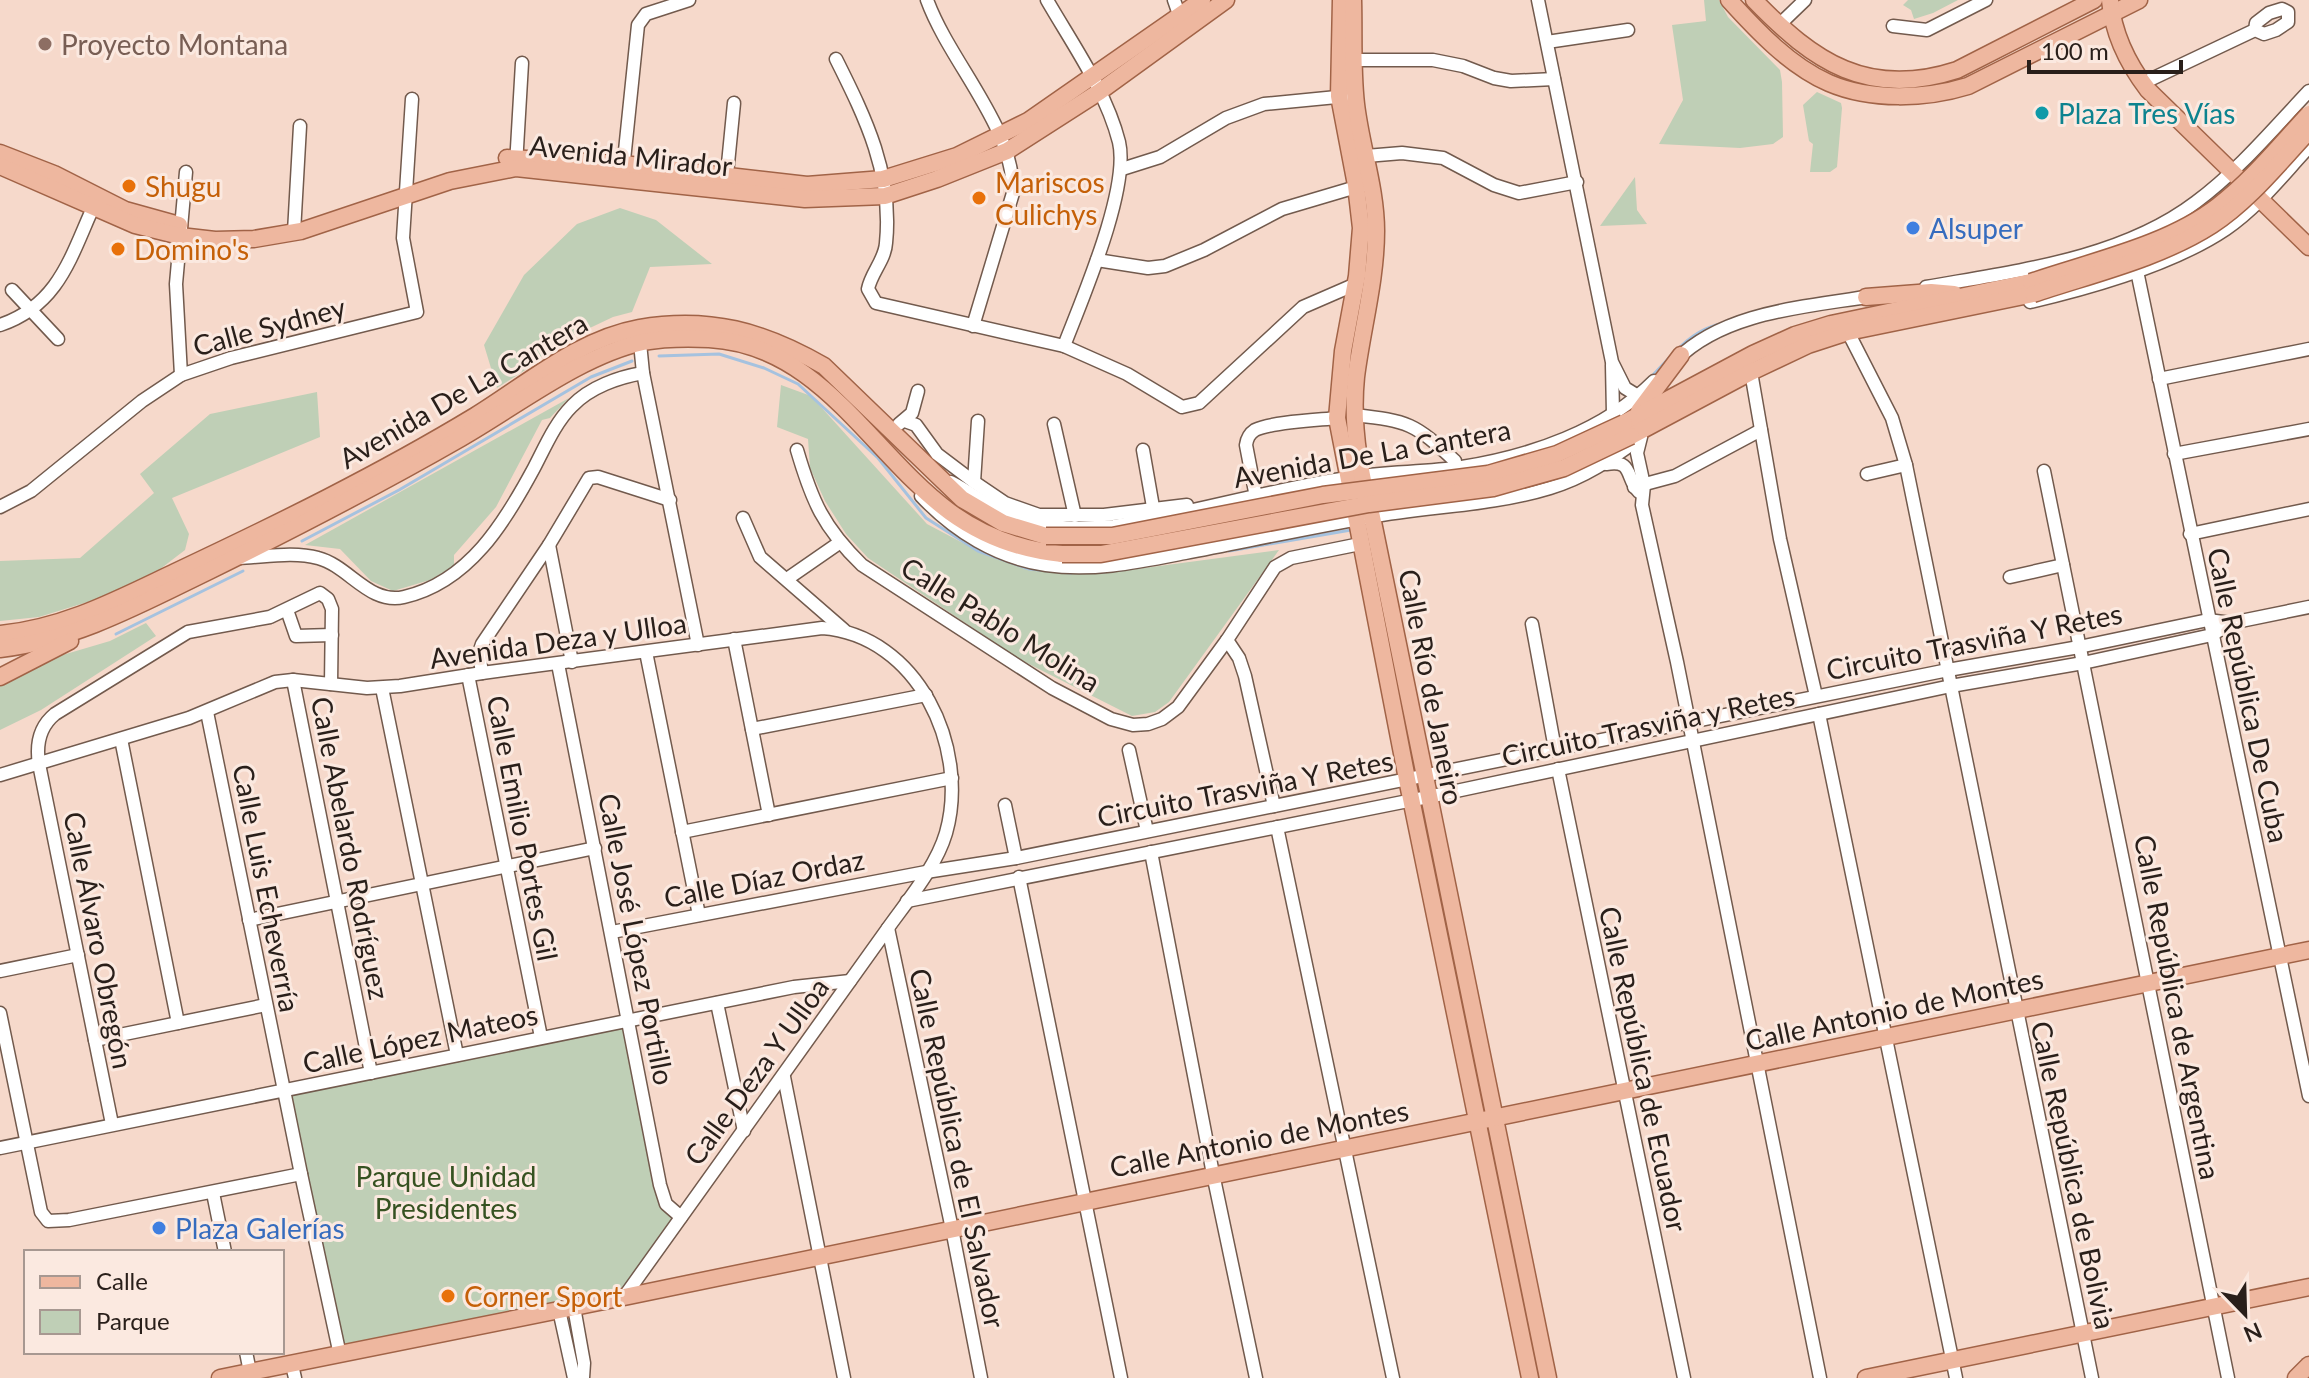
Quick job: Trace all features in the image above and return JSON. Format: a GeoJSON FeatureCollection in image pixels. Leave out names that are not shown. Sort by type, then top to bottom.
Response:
{"type":"FeatureCollection","features":[{"type":"Feature","properties":{"kind":"main road","name":"Avenida Mirador"},"geometry":{"type":"LineString","coordinates":[[1004,144],[1048,108],[1202,0]]}},
{"type":"Feature","properties":{"kind":"main road","name":"Avenida Mirador"},"geometry":{"type":"LineString","coordinates":[[0,153],[54,174],[135,225],[232,240],[295,227],[405,192],[516,163],[726,183],[805,199],[948,175],[1099,92],[1179,15],[1226,0]]}},
{"type":"Feature","properties":{"kind":"main road","name":"Calle Río de Janeiro"},"geometry":{"type":"LineString","coordinates":[[1341,0],[1347,96],[1376,229],[1375,261],[1361,343],[1354,415],[1354,477]]}},
{"type":"Feature","properties":{"kind":"main road","name":"Calle Río de Janeiro"},"geometry":{"type":"LineString","coordinates":[[1347,60],[1353,0]]}},
{"type":"Feature","properties":{"kind":"main road"},"geometry":{"type":"LineString","coordinates":[[1729,0],[1773,43],[1821,78],[1861,92],[1910,96],[1939,94],[1968,86],[2111,7],[2139,0]]}},
{"type":"Feature","properties":{"kind":"main road"},"geometry":{"type":"LineString","coordinates":[[1754,0],[1820,58],[1848,72],[1877,78],[1934,77],[1986,56],[2094,0]]}},
{"type":"Feature","properties":{"kind":"main road"},"geometry":{"type":"LineString","coordinates":[[2111,7],[2130,65],[2143,83],[2309,247]]}},
{"type":"Feature","properties":{"kind":"main road","name":"Calle Río de Janeiro"},"geometry":{"type":"LineString","coordinates":[[1347,96],[1366,156],[1356,284],[1343,351],[1337,418],[1363,518],[1419,799],[1476,1121],[1530,1378]]}},
{"type":"Feature","properties":{"kind":"main road","name":"Avenida De La Cantera"},"geometry":{"type":"LineString","coordinates":[[0,634],[38,629],[81,615],[232,546],[409,453],[584,348],[619,333],[673,324],[712,325],[760,334],[794,358],[949,511],[981,531],[1038,551],[1101,554],[1369,504],[1493,488],[1564,468],[1753,354],[1795,335],[1831,324],[1971,295],[2032,288],[2190,224],[2218,207],[2244,183],[2309,114]]}},
{"type":"Feature","properties":{"kind":"main road","name":"Avenida De La Cantera"},"geometry":{"type":"LineString","coordinates":[[0,649],[50,640],[97,625],[236,558],[412,467],[583,366],[640,343],[680,338],[727,340],[824,366],[931,471],[962,499],[986,514],[1016,528],[1046,536],[1112,536],[1323,495],[1488,474],[1557,454],[1675,412],[1808,345],[1848,332],[1913,320],[2135,260],[2211,226],[2236,207],[2309,131]]}},
{"type":"Feature","properties":{"kind":"main road","name":"Avenida Mirador"},"geometry":{"type":"LineString","coordinates":[[0,166],[95,202]]}},
{"type":"Feature","properties":{"kind":"main road"},"geometry":{"type":"LineString","coordinates":[[1866,297],[1931,292],[1971,295]]}},
{"type":"Feature","properties":{"kind":"main road"},"geometry":{"type":"LineString","coordinates":[[1629,426],[1681,355]]}},
{"type":"Feature","properties":{"kind":"main road","name":"Calle Río de Janeiro"},"geometry":{"type":"LineString","coordinates":[[1363,518],[1360,544],[1415,778]]}},
{"type":"Feature","properties":{"kind":"main road"},"geometry":{"type":"LineString","coordinates":[[0,677],[97,625]]}},
{"type":"Feature","properties":{"kind":"main road","name":"Calle Río de Janeiro"},"geometry":{"type":"LineString","coordinates":[[1419,799],[1494,1118],[1548,1378]]}},
{"type":"Feature","properties":{"kind":"main road","name":"Calle Antonio de Montes"},"geometry":{"type":"LineString","coordinates":[[220,1378],[250,1372],[294,1371],[340,1355],[2309,950]]}},
{"type":"Feature","properties":{"kind":"main road"},"geometry":{"type":"LineString","coordinates":[[1866,1378],[2309,1287]]}},
{"type":"Feature","properties":{"kind":"main road"},"geometry":{"type":"LineString","coordinates":[[2296,1378],[2309,1365]]}},
{"type":"Feature","properties":{"kind":"street"},"geometry":{"type":"LineString","coordinates":[[622,171],[638,25],[646,14],[689,0]]}},
{"type":"Feature","properties":{"kind":"street"},"geometry":{"type":"LineString","coordinates":[[927,0],[952,54],[1004,144],[1013,193],[973,326]]}},
{"type":"Feature","properties":{"kind":"street"},"geometry":{"type":"LineString","coordinates":[[1047,0],[1099,92],[1119,142],[1122,169],[1097,260],[1064,346]]}},
{"type":"Feature","properties":{"kind":"street"},"geometry":{"type":"LineString","coordinates":[[1538,0],[1612,362],[1625,388],[1638,396]]}},
{"type":"Feature","properties":{"kind":"street"},"geometry":{"type":"LineString","coordinates":[[1779,25],[1805,0]]}},
{"type":"Feature","properties":{"kind":"street"},"geometry":{"type":"LineString","coordinates":[[1893,26],[1927,30],[1986,0]]}},
{"type":"Feature","properties":{"kind":"street"},"geometry":{"type":"LineString","coordinates":[[1547,42],[1628,30]]}},
{"type":"Feature","properties":{"kind":"street"},"geometry":{"type":"LineString","coordinates":[[2143,83],[2255,30]]}},
{"type":"Feature","properties":{"kind":"street"},"geometry":{"type":"LineString","coordinates":[[836,59],[871,132],[884,188],[886,246],[868,284],[876,303],[1064,346],[1127,374],[1175,404],[1191,406],[1303,307],[1356,284]]}},
{"type":"Feature","properties":{"kind":"street"},"geometry":{"type":"LineString","coordinates":[[1347,60],[1433,60],[1503,79],[1554,79]]}},
{"type":"Feature","properties":{"kind":"street"},"geometry":{"type":"LineString","coordinates":[[516,163],[522,63]]}},
{"type":"Feature","properties":{"kind":"street","name":"Avenida De La Cantera"},"geometry":{"type":"LineString","coordinates":[[896,460],[917,491],[938,514],[988,547],[1045,565],[1095,568],[1363,518],[1476,505],[1552,488],[1600,466],[1629,426],[1638,396],[1681,355],[1707,337],[1733,324],[1866,297],[2017,273],[2125,241],[2171,219],[2197,202],[2232,172],[2309,91]]}},
{"type":"Feature","properties":{"kind":"street"},"geometry":{"type":"LineString","coordinates":[[1122,169],[1160,157],[1226,118],[1264,104],[1347,96]]}},
{"type":"Feature","properties":{"kind":"street"},"geometry":{"type":"LineString","coordinates":[[405,192],[412,99]]}},
{"type":"Feature","properties":{"kind":"street"},"geometry":{"type":"LineString","coordinates":[[726,183],[734,103]]}},
{"type":"Feature","properties":{"kind":"street"},"geometry":{"type":"LineString","coordinates":[[295,227],[300,126]]}},
{"type":"Feature","properties":{"kind":"street"},"geometry":{"type":"LineString","coordinates":[[2269,134],[2266,147],[2270,157],[2284,164],[2298,159]]}},
{"type":"Feature","properties":{"kind":"street","name":"Avenida De La Cantera"},"geometry":{"type":"LineString","coordinates":[[1913,320],[1925,322],[2005,308],[2137,271],[2227,229],[2261,200],[2309,147]]}},
{"type":"Feature","properties":{"kind":"street"},"geometry":{"type":"LineString","coordinates":[[1366,156],[1402,153],[1443,158],[1494,185],[1519,193],[1577,182]]}},
{"type":"Feature","properties":{"kind":"street"},"geometry":{"type":"LineString","coordinates":[[181,375],[176,305],[186,172]]}},
{"type":"Feature","properties":{"kind":"street"},"geometry":{"type":"LineString","coordinates":[[1097,260],[1148,268],[1165,266],[1204,250],[1291,205],[1364,185]]}},
{"type":"Feature","properties":{"kind":"street","name":"Calle Sydney"},"geometry":{"type":"LineString","coordinates":[[0,507],[31,491],[142,401],[181,375],[231,358],[417,312],[403,238],[405,192]]}},
{"type":"Feature","properties":{"kind":"street"},"geometry":{"type":"LineString","coordinates":[[0,325],[31,310],[52,287],[77,250],[95,202]]}},
{"type":"Feature","properties":{"kind":"street"},"geometry":{"type":"LineString","coordinates":[[2197,202],[2212,204],[2220,209],[2226,216],[2227,229]]}},
{"type":"Feature","properties":{"kind":"street","name":"Calle República De Cuba"},"geometry":{"type":"LineString","coordinates":[[2137,271],[2309,1096]]}},
{"type":"Feature","properties":{"kind":"street"},"geometry":{"type":"LineString","coordinates":[[12,290],[58,339]]}},
{"type":"Feature","properties":{"kind":"street","name":"Calle República de Bolivia"},"geometry":{"type":"LineString","coordinates":[[1848,332],[1892,418],[1906,465],[2092,1378]]}},
{"type":"Feature","properties":{"kind":"street"},"geometry":{"type":"LineString","coordinates":[[640,343],[643,373],[698,645]]}},
{"type":"Feature","properties":{"kind":"street"},"geometry":{"type":"LineString","coordinates":[[2159,379],[2309,349]]}},
{"type":"Feature","properties":{"kind":"street"},"geometry":{"type":"LineString","coordinates":[[1612,362],[1610,373],[1615,400],[1629,426],[1637,458],[1639,489],[1820,1378]]}},
{"type":"Feature","properties":{"kind":"street"},"geometry":{"type":"LineString","coordinates":[[1751,372],[1780,539],[1816,696]]}},
{"type":"Feature","properties":{"kind":"street"},"geometry":{"type":"LineString","coordinates":[[236,558],[319,558],[338,566],[378,595],[390,598],[406,597],[428,589],[455,573],[492,537],[559,423],[574,404],[611,382],[643,373]]}},
{"type":"Feature","properties":{"kind":"street"},"geometry":{"type":"LineString","coordinates":[[889,428],[905,421],[916,406],[918,391]]}},
{"type":"Feature","properties":{"kind":"street"},"geometry":{"type":"LineString","coordinates":[[1354,415],[1406,423],[1418,428],[1455,461]]}},
{"type":"Feature","properties":{"kind":"street"},"geometry":{"type":"LineString","coordinates":[[1256,497],[1246,445],[1252,432],[1337,418]]}},
{"type":"Feature","properties":{"kind":"street"},"geometry":{"type":"LineString","coordinates":[[905,421],[916,425],[937,454],[974,482],[1005,503],[1039,515],[1075,516],[1153,507],[1216,506]]}},
{"type":"Feature","properties":{"kind":"street"},"geometry":{"type":"LineString","coordinates":[[974,482],[978,421]]}},
{"type":"Feature","properties":{"kind":"street"},"geometry":{"type":"LineString","coordinates":[[1054,424],[1075,516]]}},
{"type":"Feature","properties":{"kind":"street","name":"Avenida De La Cantera"},"geometry":{"type":"LineString","coordinates":[[931,471],[1001,512],[1057,528],[1114,526],[1354,477],[1461,467],[1629,426]]}},
{"type":"Feature","properties":{"kind":"street"},"geometry":{"type":"LineString","coordinates":[[2174,454],[2309,429]]}},
{"type":"Feature","properties":{"kind":"street"},"geometry":{"type":"LineString","coordinates":[[1639,489],[1675,476],[1761,430]]}},
{"type":"Feature","properties":{"kind":"street","name":"Calle Pablo Molina"},"geometry":{"type":"LineString","coordinates":[[797,450],[821,517],[839,543],[862,565],[1024,672],[1111,719],[1133,725],[1162,719],[1178,707],[1281,562],[1360,544]]}},
{"type":"Feature","properties":{"kind":"street"},"geometry":{"type":"LineString","coordinates":[[1143,450],[1153,507]]}},
{"type":"Feature","properties":{"kind":"street"},"geometry":{"type":"LineString","coordinates":[[1600,466],[1620,463],[1639,489]]}},
{"type":"Feature","properties":{"kind":"street"},"geometry":{"type":"LineString","coordinates":[[1867,474],[1906,465]]}},
{"type":"Feature","properties":{"kind":"street"},"geometry":{"type":"LineString","coordinates":[[1421,471],[1405,481],[1404,492],[1419,504],[1438,509]]}},
{"type":"Feature","properties":{"kind":"street","name":"Calle República de Argentina"},"geometry":{"type":"LineString","coordinates":[[2044,471],[2228,1378]]}},
{"type":"Feature","properties":{"kind":"street"},"geometry":{"type":"LineString","coordinates":[[482,673],[479,653],[482,644],[591,477],[670,500]]}},
{"type":"Feature","properties":{"kind":"street"},"geometry":{"type":"LineString","coordinates":[[1292,488],[1304,494],[1313,507],[1313,515],[1296,531]]}},
{"type":"Feature","properties":{"kind":"street"},"geometry":{"type":"LineString","coordinates":[[2190,534],[2309,509]]}},
{"type":"Feature","properties":{"kind":"street"},"geometry":{"type":"LineString","coordinates":[[743,518],[760,557],[844,630]]}},
{"type":"Feature","properties":{"kind":"street"},"geometry":{"type":"LineString","coordinates":[[787,579],[839,543]]}},
{"type":"Feature","properties":{"kind":"street"},"geometry":{"type":"LineString","coordinates":[[549,545],[572,662]]}},
{"type":"Feature","properties":{"kind":"street"},"geometry":{"type":"LineString","coordinates":[[2010,577],[2063,565]]}},
{"type":"Feature","properties":{"kind":"street"},"geometry":{"type":"LineString","coordinates":[[39,764],[38,742],[48,720],[178,637],[203,628],[261,619],[317,594],[325,595],[332,609],[331,684]]}},
{"type":"Feature","properties":{"kind":"street","name":"Circuito Trasviña Y Retes"},"geometry":{"type":"LineString","coordinates":[[926,872],[1016,858],[2208,620],[2231,623],[2309,607]]}},
{"type":"Feature","properties":{"kind":"street"},"geometry":{"type":"LineString","coordinates":[[287,610],[296,636],[332,635]]}},
{"type":"Feature","properties":{"kind":"street","name":"Circuito Trasviña Y Retes"},"geometry":{"type":"LineString","coordinates":[[2212,635],[2231,623]]}},
{"type":"Feature","properties":{"kind":"street"},"geometry":{"type":"LineString","coordinates":[[1532,624],[1555,749]]}},
{"type":"Feature","properties":{"kind":"street","name":"Avenida Deza y Ulloa"},"geometry":{"type":"LineString","coordinates":[[0,775],[207,712],[267,684],[293,680],[382,688],[734,639],[822,628],[844,630],[868,639],[913,679],[926,695],[944,733],[952,778],[951,809],[944,838],[926,872]]}},
{"type":"Feature","properties":{"kind":"street","name":"Circuito Trasviña y Retes"},"geometry":{"type":"LineString","coordinates":[[907,901],[2212,635]]}},
{"type":"Feature","properties":{"kind":"street"},"geometry":{"type":"LineString","coordinates":[[734,639],[769,815]]}},
{"type":"Feature","properties":{"kind":"street"},"geometry":{"type":"LineString","coordinates":[[1227,640],[1239,658],[1245,676],[1274,806]]}},
{"type":"Feature","properties":{"kind":"street"},"geometry":{"type":"LineString","coordinates":[[646,652],[699,915]]}},
{"type":"Feature","properties":{"kind":"street","name":"Calle José López Portillo"},"geometry":{"type":"LineString","coordinates":[[558,664],[663,1198],[681,1217]]}},
{"type":"Feature","properties":{"kind":"street","name":"Calle Emilio Portes Gil"},"geometry":{"type":"LineString","coordinates":[[468,675],[541,1037]]}},
{"type":"Feature","properties":{"kind":"street","name":"Calle Abelardo Rodríguez"},"geometry":{"type":"LineString","coordinates":[[293,680],[371,1073]]}},
{"type":"Feature","properties":{"kind":"street"},"geometry":{"type":"LineString","coordinates":[[382,688],[457,1055]]}},
{"type":"Feature","properties":{"kind":"street"},"geometry":{"type":"LineString","coordinates":[[752,729],[926,695]]}},
{"type":"Feature","properties":{"kind":"street","name":"Calle Luis Echeverría"},"geometry":{"type":"LineString","coordinates":[[207,712],[340,1355]]}},
{"type":"Feature","properties":{"kind":"street"},"geometry":{"type":"LineString","coordinates":[[1819,714],[1956,1378]]}},
{"type":"Feature","properties":{"kind":"street"},"geometry":{"type":"LineString","coordinates":[[121,739],[178,1023]]}},
{"type":"Feature","properties":{"kind":"street"},"geometry":{"type":"LineString","coordinates":[[1129,750],[1147,831]]}},
{"type":"Feature","properties":{"kind":"street","name":"Calle Álvaro Obregón"},"geometry":{"type":"LineString","coordinates":[[39,764],[112,1124]]}},
{"type":"Feature","properties":{"kind":"street","name":"Calle República de Ecuador"},"geometry":{"type":"LineString","coordinates":[[1558,769],[1684,1378]]}},
{"type":"Feature","properties":{"kind":"street"},"geometry":{"type":"LineString","coordinates":[[682,832],[952,778]]}},
{"type":"Feature","properties":{"kind":"street"},"geometry":{"type":"LineString","coordinates":[[1005,805],[1016,858]]}},
{"type":"Feature","properties":{"kind":"street"},"geometry":{"type":"LineString","coordinates":[[1277,827],[1393,1378]]}},
{"type":"Feature","properties":{"kind":"street"},"geometry":{"type":"LineString","coordinates":[[249,920],[595,848]]}},
{"type":"Feature","properties":{"kind":"street"},"geometry":{"type":"LineString","coordinates":[[1151,852],[1256,1378]]}},
{"type":"Feature","properties":{"kind":"street","name":"Calle Deza Y Ulloa"},"geometry":{"type":"LineString","coordinates":[[624,1297],[784,1077],[926,872]]}},
{"type":"Feature","properties":{"kind":"street","name":"Calle Díaz Ordaz"},"geometry":{"type":"LineString","coordinates":[[612,932],[926,872]]}},
{"type":"Feature","properties":{"kind":"street"},"geometry":{"type":"LineString","coordinates":[[1019,877],[1121,1378]]}},
{"type":"Feature","properties":{"kind":"street","name":"Calle República de El Salvador"},"geometry":{"type":"LineString","coordinates":[[888,928],[981,1378]]}},
{"type":"Feature","properties":{"kind":"street"},"geometry":{"type":"LineString","coordinates":[[0,971],[78,955]]}},
{"type":"Feature","properties":{"kind":"street","name":"Calle López Mateos"},"geometry":{"type":"LineString","coordinates":[[0,1148],[794,987],[850,981]]}},
{"type":"Feature","properties":{"kind":"street"},"geometry":{"type":"LineString","coordinates":[[717,1003],[744,1131]]}},
{"type":"Feature","properties":{"kind":"street"},"geometry":{"type":"LineString","coordinates":[[95,1040],[266,1005]]}},
{"type":"Feature","properties":{"kind":"street"},"geometry":{"type":"LineString","coordinates":[[0,1013],[43,1216],[53,1222],[301,1174]]}},
{"type":"Feature","properties":{"kind":"street"},"geometry":{"type":"LineString","coordinates":[[784,1077],[844,1378]]}},
{"type":"Feature","properties":{"kind":"street"},"geometry":{"type":"LineString","coordinates":[[213,1193],[225,1250]]}},
{"type":"Feature","properties":{"kind":"street"},"geometry":{"type":"LineString","coordinates":[[567,1309],[574,1378]]}},
{"type":"Feature","properties":{"kind":"street"},"geometry":{"type":"LineString","coordinates":[[567,1309],[584,1363],[583,1378]]}},
{"type":"Feature","properties":{"kind":"street"},"geometry":{"type":"LineString","coordinates":[[246,1354],[250,1372]]}},
{"type":"Feature","properties":{"kind":"green space"},"geometry":{"type":"Polygon","coordinates":[[[1704,0],[1719,0],[1728,17],[1780,70],[1783,137],[1773,144],[1740,148],[1659,144],[1683,100],[1672,25],[1706,21],[1704,0]]]}},
{"type":"Feature","properties":{"kind":"green space"},"geometry":{"type":"Polygon","coordinates":[[[1908,0],[1958,0],[1914,19],[1911,10],[1903,5],[1908,0]]]}},
{"type":"Feature","properties":{"kind":"green space"},"geometry":{"type":"Polygon","coordinates":[[[1817,92],[1841,103],[1842,108],[1837,167],[1830,172],[1810,172],[1813,144],[1809,141],[1803,105],[1817,92]]]}},
{"type":"Feature","properties":{"kind":"green space"},"geometry":{"type":"Polygon","coordinates":[[[1635,177],[1637,210],[1647,224],[1600,226],[1635,177]]]}},
{"type":"Feature","properties":{"kind":"green space"},"geometry":{"type":"Polygon","coordinates":[[[620,208],[656,220],[712,264],[650,267],[632,312],[613,317],[554,345],[530,367],[497,388],[484,345],[524,275],[577,224],[620,208]]]}},
{"type":"Feature","properties":{"kind":"green space"},"geometry":{"type":"Polygon","coordinates":[[[781,385],[811,396],[927,524],[978,551],[1029,569],[1058,573],[1114,572],[1279,550],[1169,702],[1155,712],[1132,716],[1019,659],[868,558],[846,534],[825,501],[810,468],[808,439],[777,427],[781,385]]]}},
{"type":"Feature","properties":{"kind":"green space"},"geometry":{"type":"Polygon","coordinates":[[[317,392],[320,437],[172,498],[189,534],[185,550],[155,573],[94,600],[39,617],[0,621],[0,561],[80,558],[154,493],[140,474],[210,414],[317,392]]]}},
{"type":"Feature","properties":{"kind":"green space"},"geometry":{"type":"Polygon","coordinates":[[[569,398],[550,418],[542,420],[496,507],[454,555],[454,566],[430,580],[393,591],[371,581],[340,549],[305,545],[569,398]]]}},
{"type":"Feature","properties":{"kind":"green space"},"geometry":{"type":"Polygon","coordinates":[[[146,623],[156,636],[41,710],[0,730],[0,683],[49,659],[110,641],[146,623]]]}},
{"type":"Feature","properties":{"kind":"green space","name":"Parque Unidad Presidentes"},"geometry":{"type":"Polygon","coordinates":[[[630,1017],[669,1209],[679,1218],[625,1293],[342,1352],[283,1087],[630,1017]]]}},
{"type":"Feature","properties":{"kind":"waterway"},"geometry":{"type":"LineString","coordinates":[[1677,350],[1697,334],[1721,324]]}},
{"type":"Feature","properties":{"kind":"waterway"},"geometry":{"type":"LineString","coordinates":[[659,356],[719,354],[764,368],[798,384],[878,458],[926,518],[978,551],[1029,569],[1071,573]]}},
{"type":"Feature","properties":{"kind":"waterway"},"geometry":{"type":"LineString","coordinates":[[1652,376],[1669,358]]}},
{"type":"Feature","properties":{"kind":"waterway"},"geometry":{"type":"LineString","coordinates":[[302,541],[399,490],[591,377],[632,361]]}},
{"type":"Feature","properties":{"kind":"waterway"},"geometry":{"type":"LineString","coordinates":[[1229,551],[1351,530]]}},
{"type":"Feature","properties":{"kind":"waterway"},"geometry":{"type":"LineString","coordinates":[[1103,572],[1127,569]]}},
{"type":"Feature","properties":{"kind":"waterway"},"geometry":{"type":"LineString","coordinates":[[116,634],[243,571]]}},
{"type":"Feature","properties":{"kind":"place","name":"Proyecto Montana"},"geometry":{"type":"Point","coordinates":[45,44]}},
{"type":"Feature","properties":{"kind":"place","name":"Plaza Tres Vías"},"geometry":{"type":"Point","coordinates":[2042,113]}},
{"type":"Feature","properties":{"kind":"place","name":"Shugu"},"geometry":{"type":"Point","coordinates":[129,186]}},
{"type":"Feature","properties":{"kind":"place","name":"Mariscos Culichys"},"geometry":{"type":"Point","coordinates":[979,198]}},
{"type":"Feature","properties":{"kind":"place","name":"Alsuper"},"geometry":{"type":"Point","coordinates":[1913,228]}},
{"type":"Feature","properties":{"kind":"place","name":"Domino's"},"geometry":{"type":"Point","coordinates":[118,249]}},
{"type":"Feature","properties":{"kind":"place","name":"Plaza Galerías"},"geometry":{"type":"Point","coordinates":[159,1228]}},
{"type":"Feature","properties":{"kind":"place","name":"Corner Sport"},"geometry":{"type":"Point","coordinates":[448,1296]}}]}
